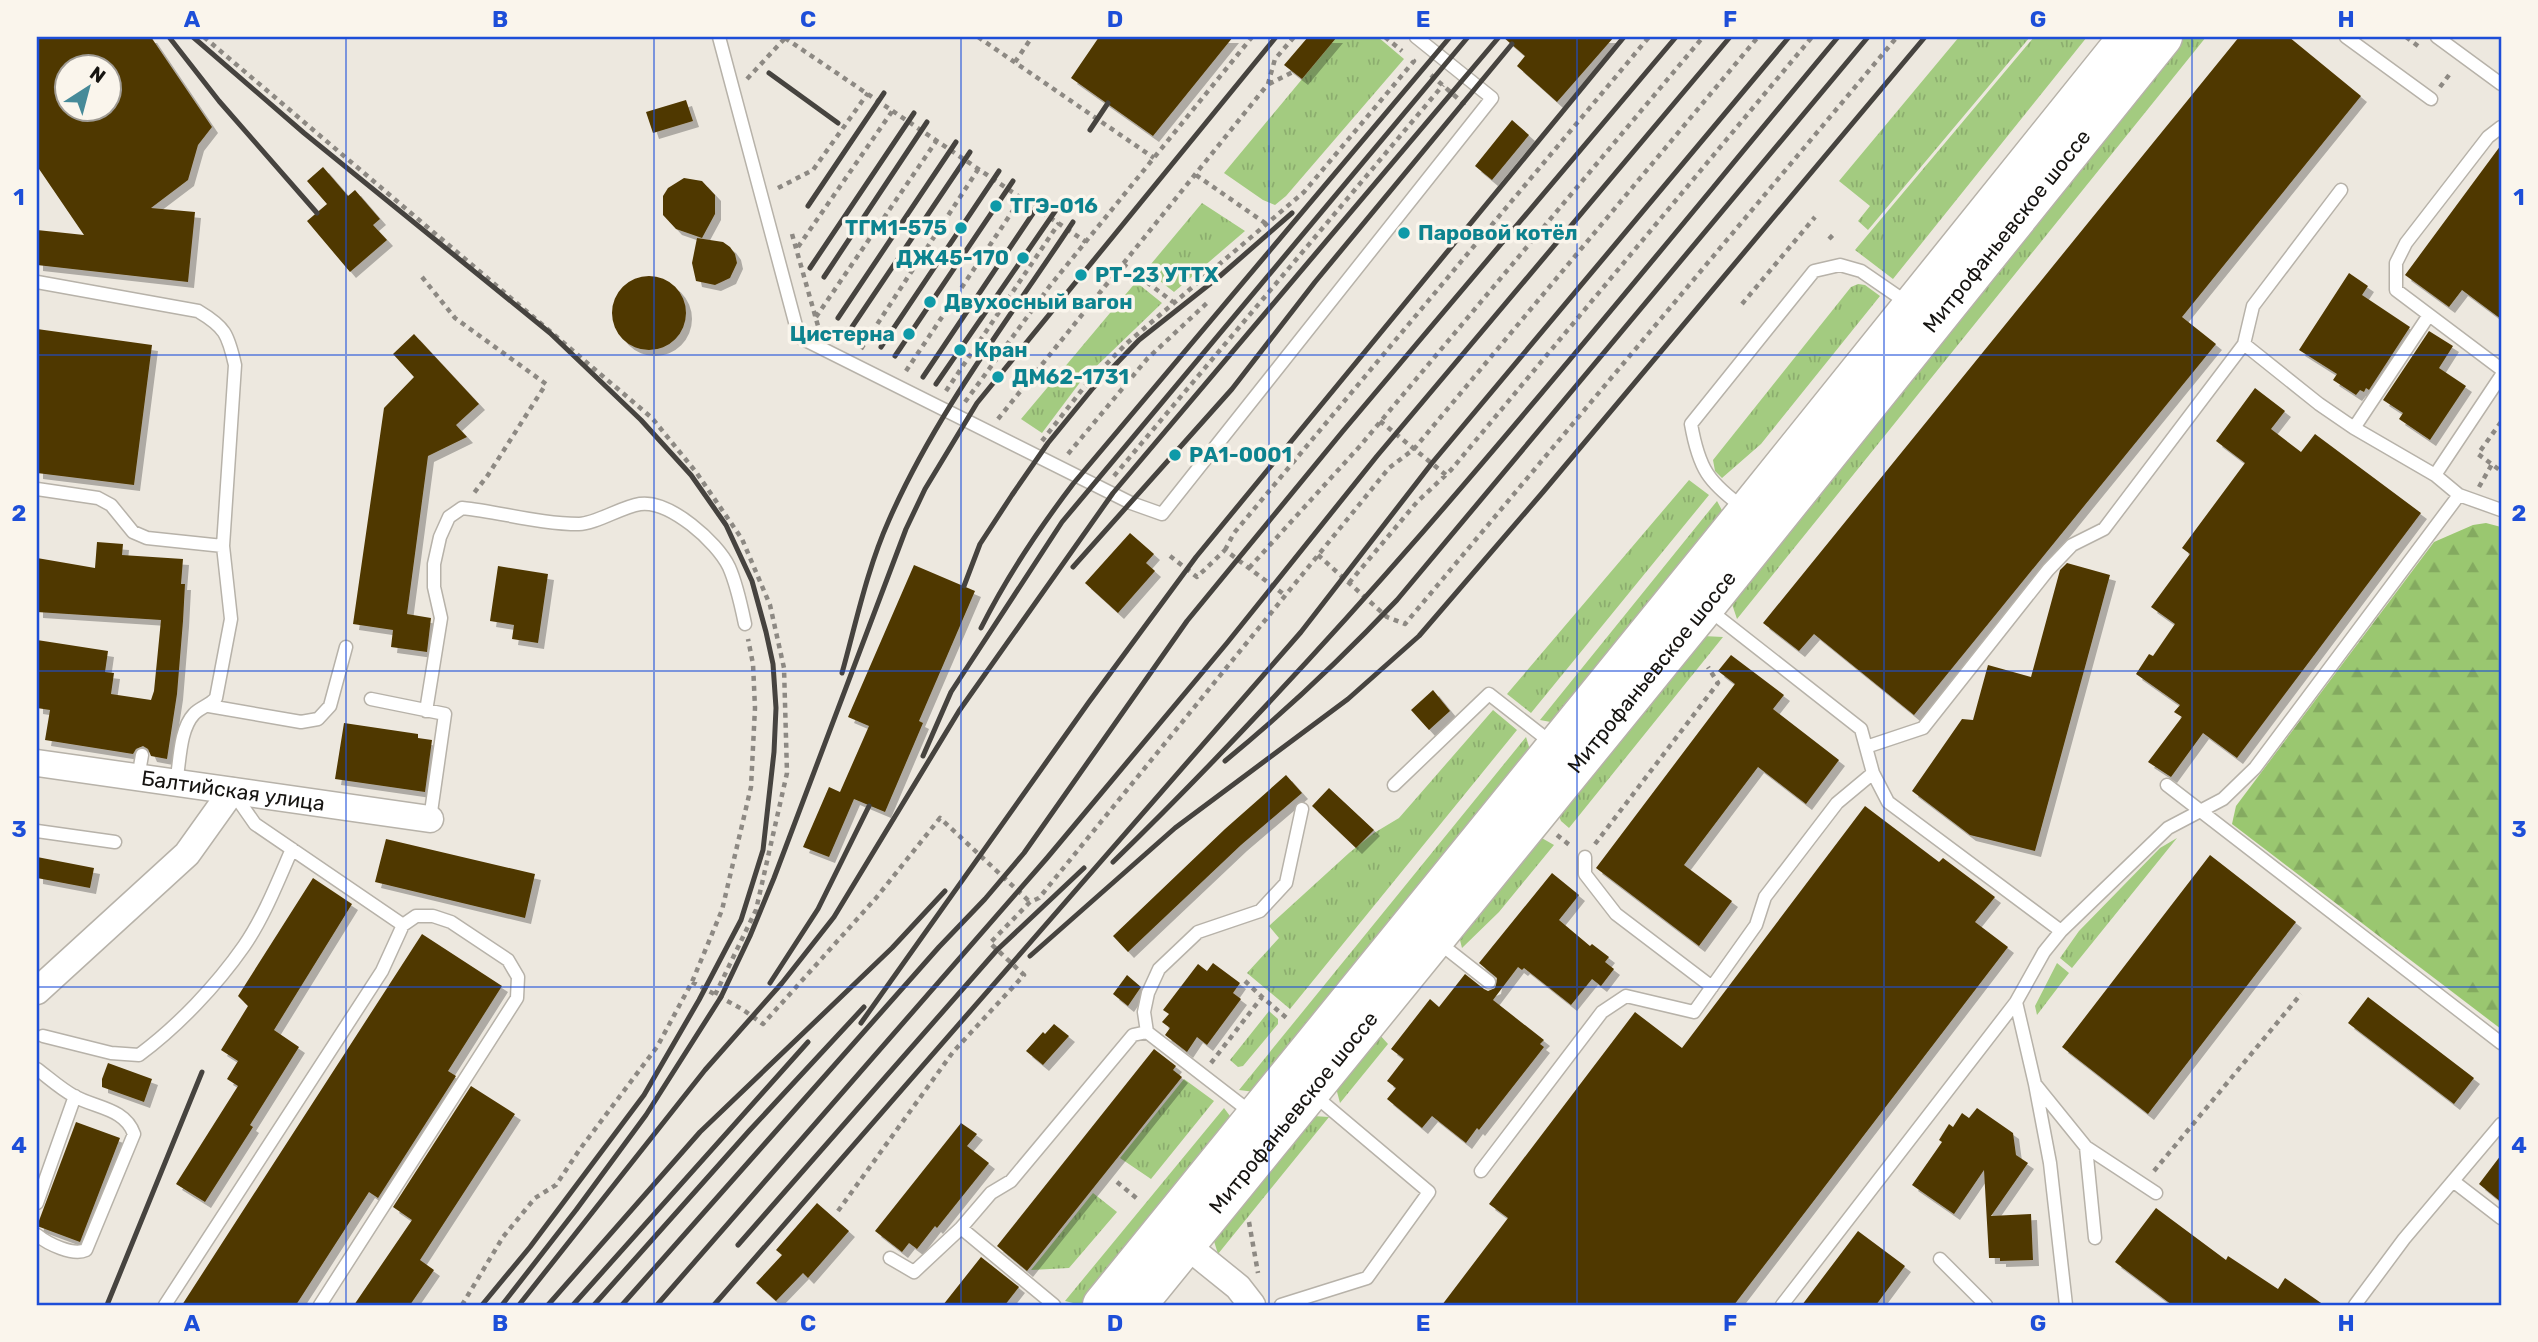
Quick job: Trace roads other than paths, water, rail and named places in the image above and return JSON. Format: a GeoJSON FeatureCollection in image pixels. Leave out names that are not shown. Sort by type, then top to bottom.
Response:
{"type":"FeatureCollection","features":[{"type":"Feature","properties":{"kind":"main road","name":"Митрофаньевское шоссе"},"geometry":{"type":"LineString","coordinates":[[1102,1305],[2128,37]]}},
{"type":"Feature","properties":{"kind":"main road","name":"Митрофаньевское шоссе"},"geometry":{"type":"LineString","coordinates":[[1137,1305],[1705,607],[2163,37]]}},
{"type":"Feature","properties":{"kind":"street","name":"Балтийская улица"},"geometry":{"type":"LineString","coordinates":[[37,763],[140,766],[176,783],[430,819]]}},
{"type":"Feature","properties":{"kind":"street"},"geometry":{"type":"LineString","coordinates":[[37,991],[187,854],[232,791]]}},
{"type":"Feature","properties":{"kind":"street"},"geometry":{"type":"LineString","coordinates":[[1186,1245],[1238,1287],[1255,1293]]}},
{"type":"Feature","properties":{"kind":"lane"},"geometry":{"type":"LineString","coordinates":[[719,37],[799,337],[1131,503],[1162,514],[1492,98],[1416,37]]}},
{"type":"Feature","properties":{"kind":"lane"},"geometry":{"type":"LineString","coordinates":[[2346,37],[2431,99]]}},
{"type":"Feature","properties":{"kind":"lane"},"geometry":{"type":"LineString","coordinates":[[2437,37],[2501,84]]}},
{"type":"Feature","properties":{"kind":"lane"},"geometry":{"type":"LineString","coordinates":[[2501,127],[2488,137],[2438,200],[2406,243],[2396,263],[2396,290],[2501,369]]}},
{"type":"Feature","properties":{"kind":"lane"},"geometry":{"type":"LineString","coordinates":[[1866,747],[1923,728],[2048,570],[2071,545],[2104,528],[2244,344],[2253,306],[2341,190]]}},
{"type":"Feature","properties":{"kind":"lane"},"geometry":{"type":"LineString","coordinates":[[1747,511],[1719,491],[1696,454],[1691,424],[1715,393],[1814,271],[1840,265],[1861,271],[1912,306]]}},
{"type":"Feature","properties":{"kind":"lane"},"geometry":{"type":"LineString","coordinates":[[37,282],[198,311],[220,324],[230,340],[235,365],[223,546],[231,619],[219,688],[216,698],[209,706]]}},
{"type":"Feature","properties":{"kind":"lane"},"geometry":{"type":"LineString","coordinates":[[2354,428],[2429,315]]}},
{"type":"Feature","properties":{"kind":"lane"},"geometry":{"type":"LineString","coordinates":[[2244,344],[2319,404],[2354,428],[2435,475],[2459,495],[2501,510]]}},
{"type":"Feature","properties":{"kind":"lane"},"geometry":{"type":"LineString","coordinates":[[2435,475],[2501,376]]}},
{"type":"Feature","properties":{"kind":"lane"},"geometry":{"type":"LineString","coordinates":[[37,489],[98,498],[111,505],[133,532],[147,538],[223,546]]}},
{"type":"Feature","properties":{"kind":"lane"},"geometry":{"type":"LineString","coordinates":[[1782,1305],[2016,1002],[2045,952],[2062,931],[2168,828],[2222,799],[2255,768],[2459,495]]}},
{"type":"Feature","properties":{"kind":"lane"},"geometry":{"type":"LineString","coordinates":[[426,711],[441,618],[434,587],[434,564],[440,537],[449,517],[461,508],[582,524],[619,509],[642,504],[656,505],[671,511],[715,546],[728,565],[740,597],[745,624]]}},
{"type":"Feature","properties":{"kind":"lane"},"geometry":{"type":"LineString","coordinates":[[1705,607],[1861,729],[1873,772],[1888,802],[2062,931]]}},
{"type":"Feature","properties":{"kind":"lane"},"geometry":{"type":"LineString","coordinates":[[176,783],[186,727],[200,709],[209,706],[301,722],[318,719],[330,706],[346,647]]}},
{"type":"Feature","properties":{"kind":"lane"},"geometry":{"type":"LineString","coordinates":[[1394,785],[1489,694],[1556,746]]}},
{"type":"Feature","properties":{"kind":"lane"},"geometry":{"type":"LineString","coordinates":[[371,699],[445,715],[430,819]]}},
{"type":"Feature","properties":{"kind":"lane"},"geometry":{"type":"LineString","coordinates":[[1481,1171],[1602,1012],[1626,996],[1694,1012],[1756,925],[1765,897],[1837,803],[1873,772]]}},
{"type":"Feature","properties":{"kind":"lane"},"geometry":{"type":"LineString","coordinates":[[2167,785],[2501,1043]]}},
{"type":"Feature","properties":{"kind":"lane"},"geometry":{"type":"LineString","coordinates":[[232,791],[255,824],[403,925]]}},
{"type":"Feature","properties":{"kind":"lane"},"geometry":{"type":"LineString","coordinates":[[1256,1116],[1147,1032],[1144,1012],[1148,993],[1159,969],[1198,932],[1260,911],[1286,883],[1302,809]]}},
{"type":"Feature","properties":{"kind":"lane"},"geometry":{"type":"LineString","coordinates":[[37,831],[116,842]]}},
{"type":"Feature","properties":{"kind":"lane"},"geometry":{"type":"LineString","coordinates":[[43,1036],[111,1053],[139,1055],[159,1040],[215,982],[245,945],[292,849]]}},
{"type":"Feature","properties":{"kind":"lane"},"geometry":{"type":"LineString","coordinates":[[1585,857],[1585,874],[1616,914],[1712,987]]}},
{"type":"Feature","properties":{"kind":"lane"},"geometry":{"type":"LineString","coordinates":[[165,1305],[382,971],[403,925],[416,916],[433,916],[451,922],[508,960],[518,977],[517,998],[320,1305]]}},
{"type":"Feature","properties":{"kind":"lane"},"geometry":{"type":"LineString","coordinates":[[1435,940],[1489,982]]}},
{"type":"Feature","properties":{"kind":"lane"},"geometry":{"type":"LineString","coordinates":[[2016,1002],[2050,1163],[2066,1305]]}},
{"type":"Feature","properties":{"kind":"lane"},"geometry":{"type":"LineString","coordinates":[[890,1258],[914,1272],[961,1228],[991,1193],[1011,1181],[1133,1035],[1147,1032]]}},
{"type":"Feature","properties":{"kind":"lane"},"geometry":{"type":"LineString","coordinates":[[37,1069],[75,1097],[123,1116],[131,1124],[134,1133],[86,1251],[73,1251],[37,1236]]}},
{"type":"Feature","properties":{"kind":"lane"},"geometry":{"type":"LineString","coordinates":[[2035,1084],[2086,1147],[2156,1193]]}},
{"type":"Feature","properties":{"kind":"lane"},"geometry":{"type":"LineString","coordinates":[[1282,1305],[1367,1278],[1429,1192],[1311,1092]]}},
{"type":"Feature","properties":{"kind":"lane"},"geometry":{"type":"LineString","coordinates":[[37,1203],[75,1097]]}},
{"type":"Feature","properties":{"kind":"lane"},"geometry":{"type":"LineString","coordinates":[[2355,1305],[2404,1239],[2501,1124]]}},
{"type":"Feature","properties":{"kind":"lane"},"geometry":{"type":"LineString","coordinates":[[2086,1147],[2095,1238]]}},
{"type":"Feature","properties":{"kind":"lane"},"geometry":{"type":"LineString","coordinates":[[2454,1181],[2501,1218]]}},
{"type":"Feature","properties":{"kind":"lane"},"geometry":{"type":"LineString","coordinates":[[961,1228],[1055,1305]]}},
{"type":"Feature","properties":{"kind":"lane"},"geometry":{"type":"LineString","coordinates":[[1940,1259],[1986,1305]]}},
{"type":"Feature","properties":{"kind":"railway"},"geometry":{"type":"LineString","coordinates":[[169,37],[219,101],[317,213]]}},
{"type":"Feature","properties":{"kind":"railway"},"geometry":{"type":"LineString","coordinates":[[193,37],[304,133],[550,333],[641,420],[691,475],[726,525],[752,581],[766,632],[773,664],[776,708],[774,752],[763,850],[741,920],[644,1095],[530,1247],[482,1305]]}},
{"type":"Feature","properties":{"kind":"railway"},"geometry":{"type":"LineString","coordinates":[[502,1305],[646,1115],[721,997],[774,878],[906,529],[925,489],[977,403],[1276,37]]}},
{"type":"Feature","properties":{"kind":"railway"},"geometry":{"type":"LineString","coordinates":[[981,628],[1001,590],[1073,484],[1450,37]]}},
{"type":"Feature","properties":{"kind":"railway"},"geometry":{"type":"LineString","coordinates":[[923,756],[951,692],[1062,522],[1468,37]]}},
{"type":"Feature","properties":{"kind":"railway"},"geometry":{"type":"LineString","coordinates":[[519,1305],[705,1070],[782,983],[834,917],[959,711],[1113,493],[1499,37]]}},
{"type":"Feature","properties":{"kind":"railway"},"geometry":{"type":"LineString","coordinates":[[861,1023],[1089,702],[1196,557],[1624,37]]}},
{"type":"Feature","properties":{"kind":"railway"},"geometry":{"type":"LineString","coordinates":[[622,1305],[1024,853],[1187,621],[1343,431],[1676,37]]}},
{"type":"Feature","properties":{"kind":"railway"},"geometry":{"type":"LineString","coordinates":[[657,1305],[1047,858],[1227,643],[1377,456],[1730,37]]}},
{"type":"Feature","properties":{"kind":"railway"},"geometry":{"type":"LineString","coordinates":[[714,1305],[1301,632],[1432,463],[1789,37]]}},
{"type":"Feature","properties":{"kind":"railway"},"geometry":{"type":"LineString","coordinates":[[1113,862],[1210,765],[1396,562],[1575,354],[1838,37]]}},
{"type":"Feature","properties":{"kind":"railway"},"geometry":{"type":"LineString","coordinates":[[1225,761],[1314,683],[1397,600],[1868,37]]}},
{"type":"Feature","properties":{"kind":"railway"},"geometry":{"type":"LineString","coordinates":[[1030,956],[1175,828],[1348,699],[1419,636],[1925,37]]}},
{"type":"Feature","properties":{"kind":"railway"},"geometry":{"type":"LineString","coordinates":[[1073,567],[1232,389],[1315,282],[1512,44]]}},
{"type":"Feature","properties":{"kind":"railway"},"geometry":{"type":"LineString","coordinates":[[769,73],[838,123]]}},
{"type":"Feature","properties":{"kind":"railway"},"geometry":{"type":"LineString","coordinates":[[808,206],[884,93]]}},
{"type":"Feature","properties":{"kind":"railway"},"geometry":{"type":"LineString","coordinates":[[1090,130],[1108,103]]}},
{"type":"Feature","properties":{"kind":"railway"},"geometry":{"type":"LineString","coordinates":[[810,268],[914,113]]}},
{"type":"Feature","properties":{"kind":"railway"},"geometry":{"type":"LineString","coordinates":[[824,277],[927,122]]}},
{"type":"Feature","properties":{"kind":"railway"},"geometry":{"type":"LineString","coordinates":[[838,318],[956,142]]}},
{"type":"Feature","properties":{"kind":"railway"},"geometry":{"type":"LineString","coordinates":[[852,327],[970,152]]}},
{"type":"Feature","properties":{"kind":"railway"},"geometry":{"type":"LineString","coordinates":[[881,347],[999,171]]}},
{"type":"Feature","properties":{"kind":"railway"},"geometry":{"type":"LineString","coordinates":[[895,356],[1013,181]]}},
{"type":"Feature","properties":{"kind":"railway"},"geometry":{"type":"LineString","coordinates":[[923,377],[1042,200]]}},
{"type":"Feature","properties":{"kind":"railway"},"geometry":{"type":"LineString","coordinates":[[936,384],[1056,210]]}},
{"type":"Feature","properties":{"kind":"railway"},"geometry":{"type":"LineString","coordinates":[[964,586],[980,544],[1048,443],[1093,388],[1139,340],[1220,276],[1292,213]]}},
{"type":"Feature","properties":{"kind":"railway"},"geometry":{"type":"LineString","coordinates":[[842,673],[874,558],[908,480],[951,404],[1073,222]]}},
{"type":"Feature","properties":{"kind":"railway"},"geometry":{"type":"LineString","coordinates":[[770,983],[818,909],[869,806]]}},
{"type":"Feature","properties":{"kind":"railway"},"geometry":{"type":"LineString","coordinates":[[738,1245],[997,950],[1084,868]]}},
{"type":"Feature","properties":{"kind":"railway"},"geometry":{"type":"LineString","coordinates":[[548,1305],[700,1132],[892,948],[945,891]]}},
{"type":"Feature","properties":{"kind":"railway"},"geometry":{"type":"LineString","coordinates":[[594,1305],[864,1007]]}},
{"type":"Feature","properties":{"kind":"railway"},"geometry":{"type":"LineString","coordinates":[[573,1305],[808,1042]]}},
{"type":"Feature","properties":{"kind":"railway"},"geometry":{"type":"LineString","coordinates":[[107,1305],[202,1072]]}},
{"type":"Feature","properties":{"kind":"place","name":"ТГЭ-016"},"geometry":{"type":"Point","coordinates":[996,206]}},
{"type":"Feature","properties":{"kind":"place","name":"ТГМ1-575"},"geometry":{"type":"Point","coordinates":[961,228]}},
{"type":"Feature","properties":{"kind":"place","name":"Паровой котёл"},"geometry":{"type":"Point","coordinates":[1404,233]}},
{"type":"Feature","properties":{"kind":"place","name":"ДЖ45-170"},"geometry":{"type":"Point","coordinates":[1023,258]}},
{"type":"Feature","properties":{"kind":"place","name":"РТ-23 УТТХ"},"geometry":{"type":"Point","coordinates":[1081,275]}},
{"type":"Feature","properties":{"kind":"place","name":"Двухосный вагон"},"geometry":{"type":"Point","coordinates":[930,302]}},
{"type":"Feature","properties":{"kind":"place","name":"Цистерна"},"geometry":{"type":"Point","coordinates":[909,334]}},
{"type":"Feature","properties":{"kind":"place","name":"Кран"},"geometry":{"type":"Point","coordinates":[960,350]}},
{"type":"Feature","properties":{"kind":"place","name":"ДМ62-1731"},"geometry":{"type":"Point","coordinates":[998,377]}},
{"type":"Feature","properties":{"kind":"place","name":"РА1-0001"},"geometry":{"type":"Point","coordinates":[1175,455]}}]}
